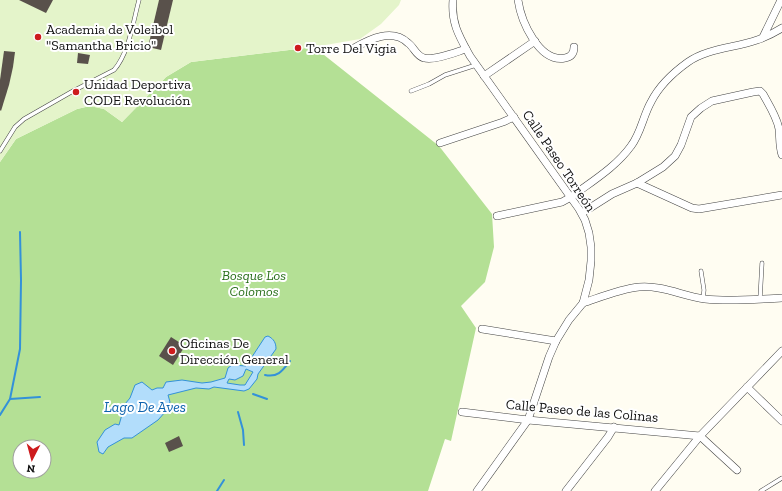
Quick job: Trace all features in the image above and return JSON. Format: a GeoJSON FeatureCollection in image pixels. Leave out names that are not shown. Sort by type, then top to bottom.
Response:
{"type":"FeatureCollection","features":[{"type":"Feature","properties":{"kind":"street","name":"Calle Paseo Torreón"},"geometry":{"type":"LineString","coordinates":[[453,0],[455,26],[466,49],[582,213],[589,233],[591,261],[590,280],[583,304],[569,320],[548,357],[528,420],[477,491]]}},
{"type":"Feature","properties":{"kind":"street"},"geometry":{"type":"LineString","coordinates":[[518,0],[523,21],[529,33],[542,50],[551,57],[568,57],[574,52],[574,47]]}},
{"type":"Feature","properties":{"kind":"street"},"geometry":{"type":"LineString","coordinates":[[764,37],[781,0]]}},
{"type":"Feature","properties":{"kind":"street"},"geometry":{"type":"LineString","coordinates":[[496,216],[562,202],[571,197],[615,164],[630,148],[640,131],[651,102],[656,94],[676,72],[696,57],[757,40],[782,28]]}},
{"type":"Feature","properties":{"kind":"street"},"geometry":{"type":"LineString","coordinates":[[354,48],[374,38],[385,35],[394,36],[409,43],[417,54],[424,58],[431,58],[466,49]]}},
{"type":"Feature","properties":{"kind":"street"},"geometry":{"type":"LineString","coordinates":[[484,76],[535,41]]}},
{"type":"Feature","properties":{"kind":"street"},"geometry":{"type":"LineString","coordinates":[[582,213],[612,194],[637,183],[663,167],[674,156],[692,117],[701,108],[712,101],[760,91],[777,120],[782,155]]}},
{"type":"Feature","properties":{"kind":"street"},"geometry":{"type":"LineString","coordinates":[[440,143],[514,117]]}},
{"type":"Feature","properties":{"kind":"street"},"geometry":{"type":"LineString","coordinates":[[637,183],[692,208],[699,209],[782,195]]}},
{"type":"Feature","properties":{"kind":"street"},"geometry":{"type":"LineString","coordinates":[[583,304],[638,287],[653,287],[703,299],[719,300],[782,298]]}},
{"type":"Feature","properties":{"kind":"street"},"geometry":{"type":"LineString","coordinates":[[482,330],[556,341]]}},
{"type":"Feature","properties":{"kind":"street"},"geometry":{"type":"LineString","coordinates":[[658,490],[700,436],[782,350]]}},
{"type":"Feature","properties":{"kind":"street"},"geometry":{"type":"LineString","coordinates":[[747,387],[782,421]]}},
{"type":"Feature","properties":{"kind":"street","name":"Calle Paseo de las Colinas"},"geometry":{"type":"LineString","coordinates":[[462,412],[528,420],[700,436]]}},
{"type":"Feature","properties":{"kind":"street"},"geometry":{"type":"LineString","coordinates":[[566,491],[614,427]]}},
{"type":"Feature","properties":{"kind":"street"},"geometry":{"type":"LineString","coordinates":[[700,436],[737,470]]}},
{"type":"Feature","properties":{"kind":"lane"},"geometry":{"type":"LineString","coordinates":[[0,151],[15,127],[24,119],[72,91],[114,70],[125,52],[139,0]]}},
{"type":"Feature","properties":{"kind":"lane"},"geometry":{"type":"LineString","coordinates":[[411,91],[429,84],[445,75],[476,64]]}},
{"type":"Feature","properties":{"kind":"lane"},"geometry":{"type":"LineString","coordinates":[[760,299],[762,263]]}},
{"type":"Feature","properties":{"kind":"lane"},"geometry":{"type":"LineString","coordinates":[[701,271],[704,290],[703,299]]}},
{"type":"Feature","properties":{"kind":"lane"},"geometry":{"type":"LineString","coordinates":[[761,491],[782,478]]}},
{"type":"Feature","properties":{"kind":"green space","name":"Unidad Deportiva CODE Revolución"},"geometry":{"type":"Polygon","coordinates":[[[0,0],[401,0],[399,5],[381,24],[360,39],[314,47],[191,62],[166,77],[122,122],[104,109],[90,106],[77,109],[16,139],[0,162],[0,0]]]}},
{"type":"Feature","properties":{"kind":"green space","name":"Bosque Los Colomos"},"geometry":{"type":"Polygon","coordinates":[[[314,47],[439,146],[492,214],[494,247],[485,282],[461,306],[476,328],[451,441],[445,439],[428,491],[0,491],[0,162],[16,139],[77,109],[90,106],[104,109],[122,122],[166,77],[191,62],[314,47]]]}},
{"type":"Feature","properties":{"kind":"water","name":"Lago De Aves"},"geometry":{"type":"Polygon","coordinates":[[[268,336],[273,340],[276,349],[249,389],[244,391],[214,387],[209,389],[196,388],[168,395],[170,402],[166,411],[158,420],[132,438],[124,438],[108,447],[103,454],[99,452],[97,442],[105,430],[115,424],[119,425],[125,404],[130,398],[135,385],[142,382],[152,390],[163,388],[166,382],[182,380],[202,383],[225,378],[228,368],[232,365],[246,366],[265,337],[268,336]],[[246,369],[243,376],[235,380],[229,379],[227,383],[245,385],[253,372],[246,369]]]}},
{"type":"Feature","properties":{"kind":"building"},"geometry":{"type":"Polygon","coordinates":[[[19,0],[53,0],[46,13],[19,0]]]}},
{"type":"Feature","properties":{"kind":"building"},"geometry":{"type":"Polygon","coordinates":[[[159,0],[173,0],[161,50],[148,47],[159,0]]]}},
{"type":"Feature","properties":{"kind":"building"},"geometry":{"type":"Polygon","coordinates":[[[4,51],[15,52],[9,85],[1,111],[0,80],[4,51]]]}},
{"type":"Feature","properties":{"kind":"building"},"geometry":{"type":"Polygon","coordinates":[[[78,53],[90,55],[88,64],[77,63],[78,53]]]}},
{"type":"Feature","properties":{"kind":"building","name":"Oficinas De Dirección General"},"geometry":{"type":"Polygon","coordinates":[[[171,337],[185,346],[173,365],[159,356],[171,337]]]}},
{"type":"Feature","properties":{"kind":"building"},"geometry":{"type":"Polygon","coordinates":[[[179,436],[183,446],[169,452],[165,443],[179,436]]]}},
{"type":"Feature","properties":{"kind":"waterway"},"geometry":{"type":"LineString","coordinates":[[0,415],[10,399],[20,349],[20,232]]}},
{"type":"Feature","properties":{"kind":"waterway"},"geometry":{"type":"LineString","coordinates":[[265,375],[270,376],[277,374],[290,361]]}},
{"type":"Feature","properties":{"kind":"waterway"},"geometry":{"type":"LineString","coordinates":[[253,394],[267,399]]}},
{"type":"Feature","properties":{"kind":"waterway"},"geometry":{"type":"LineString","coordinates":[[10,399],[40,397]]}},
{"type":"Feature","properties":{"kind":"waterway"},"geometry":{"type":"LineString","coordinates":[[238,412],[243,430],[244,445]]}},
{"type":"Feature","properties":{"kind":"waterway"},"geometry":{"type":"LineString","coordinates":[[217,491],[224,480]]}},
{"type":"Feature","properties":{"kind":"place","name":"Academia de Voleibol \"Samantha Bricio\""},"geometry":{"type":"Point","coordinates":[38,37]}},
{"type":"Feature","properties":{"kind":"place","name":"Torre Del Vigia"},"geometry":{"type":"Point","coordinates":[298,48]}},
{"type":"Feature","properties":{"kind":"place","name":"Unidad Deportiva CODE Revolución"},"geometry":{"type":"Point","coordinates":[76,92]}},
{"type":"Feature","properties":{"kind":"place","name":"Oficinas De Dirección General"},"geometry":{"type":"Point","coordinates":[172,351]}}]}
